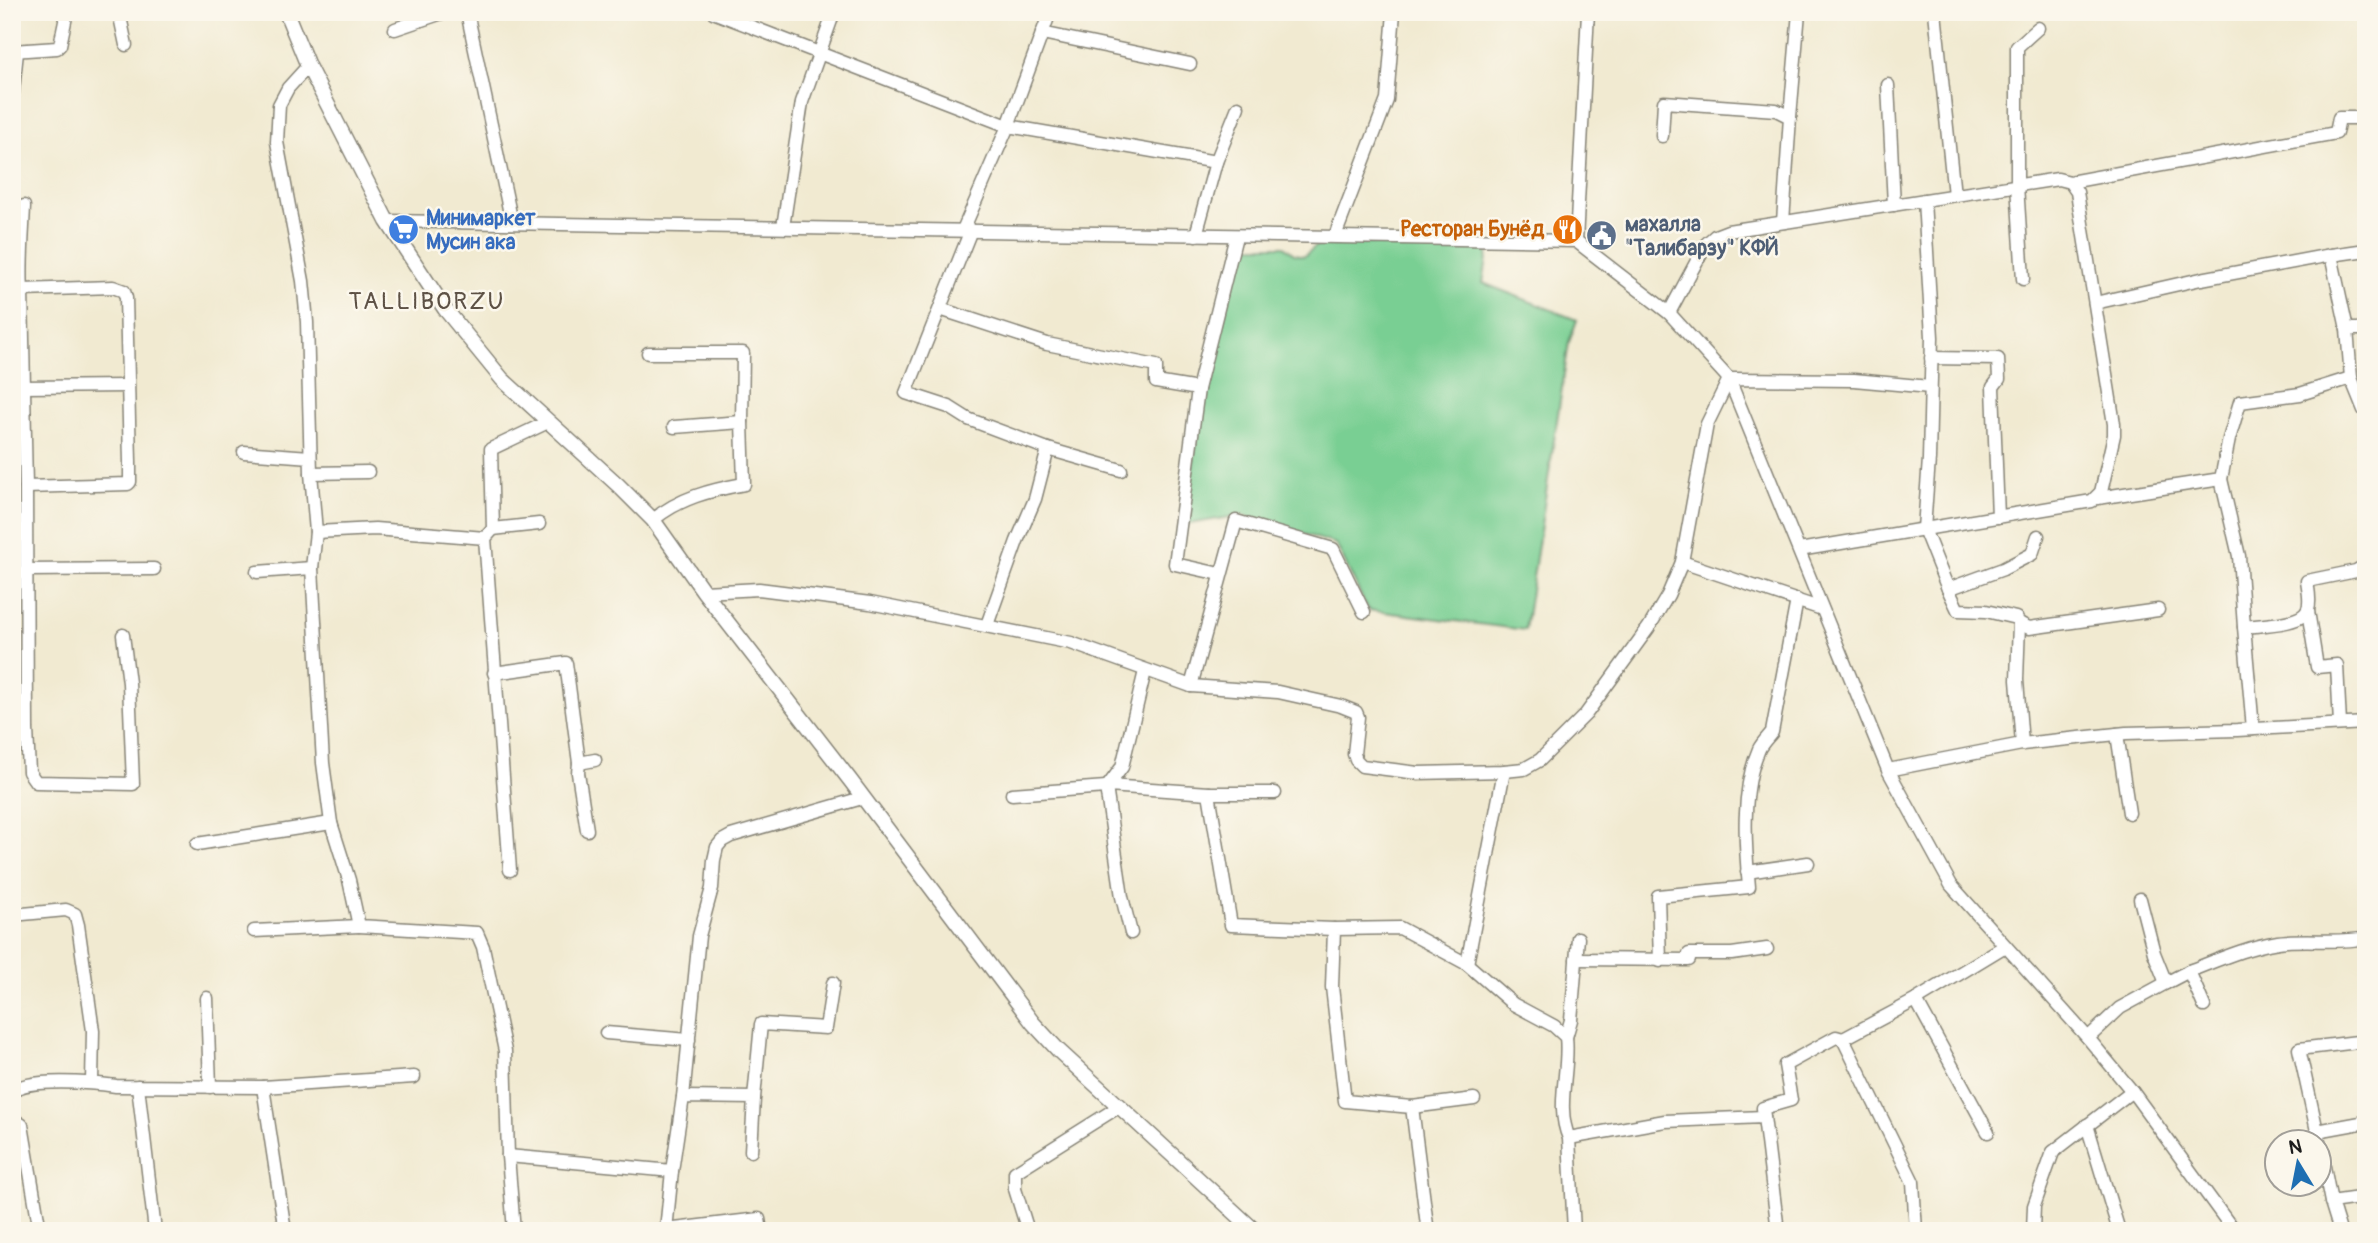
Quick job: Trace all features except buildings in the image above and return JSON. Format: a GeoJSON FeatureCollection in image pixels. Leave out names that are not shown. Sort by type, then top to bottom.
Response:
{"type":"FeatureCollection","features":[{"type":"Feature","properties":{"kind":"main road"},"geometry":{"type":"LineString","coordinates":[[286,12],[308,66],[387,221],[445,309],[502,379],[653,520],[704,592],[1033,1023],[1059,1051],[1255,1231]]}},
{"type":"Feature","properties":{"kind":"street"},"geometry":{"type":"LineString","coordinates":[[12,100],[15,51],[53,49],[60,45],[67,12]]}},
{"type":"Feature","properties":{"kind":"street"},"geometry":{"type":"LineString","coordinates":[[119,12],[126,46]]}},
{"type":"Feature","properties":{"kind":"street"},"geometry":{"type":"LineString","coordinates":[[396,29],[445,12]]}},
{"type":"Feature","properties":{"kind":"street"},"geometry":{"type":"LineString","coordinates":[[467,12],[512,223]]}},
{"type":"Feature","properties":{"kind":"street"},"geometry":{"type":"LineString","coordinates":[[713,12],[1009,126],[1216,162]]}},
{"type":"Feature","properties":{"kind":"street"},"geometry":{"type":"LineString","coordinates":[[783,227],[802,102],[834,12]]}},
{"type":"Feature","properties":{"kind":"street"},"geometry":{"type":"LineString","coordinates":[[1050,12],[1009,126],[967,230],[940,309],[906,393],[949,407],[968,419],[1048,449],[1121,470]]}},
{"type":"Feature","properties":{"kind":"street"},"geometry":{"type":"LineString","coordinates":[[1335,236],[1387,100],[1394,12]]}},
{"type":"Feature","properties":{"kind":"street"},"geometry":{"type":"LineString","coordinates":[[1576,241],[1588,12]]}},
{"type":"Feature","properties":{"kind":"street"},"geometry":{"type":"LineString","coordinates":[[1783,222],[1799,12]]}},
{"type":"Feature","properties":{"kind":"street"},"geometry":{"type":"LineString","coordinates":[[1935,12],[1954,195]]}},
{"type":"Feature","properties":{"kind":"street"},"geometry":{"type":"LineString","coordinates":[[2023,279],[2018,185],[2017,47],[2038,28]]}},
{"type":"Feature","properties":{"kind":"street"},"geometry":{"type":"LineString","coordinates":[[1042,33],[1190,64]]}},
{"type":"Feature","properties":{"kind":"street"},"geometry":{"type":"LineString","coordinates":[[308,66],[288,88],[279,105],[277,142],[303,281],[307,322],[310,457],[316,532],[312,568],[319,715],[331,823],[349,880],[359,926]]}},
{"type":"Feature","properties":{"kind":"street"},"geometry":{"type":"LineString","coordinates":[[1888,85],[1894,205]]}},
{"type":"Feature","properties":{"kind":"street"},"geometry":{"type":"LineString","coordinates":[[1662,136],[1664,102],[1776,110],[1790,117]]}},
{"type":"Feature","properties":{"kind":"street"},"geometry":{"type":"LineString","coordinates":[[1196,236],[1216,162],[1238,107]]}},
{"type":"Feature","properties":{"kind":"street"},"geometry":{"type":"LineString","coordinates":[[1669,313],[1706,244],[1715,236],[1728,231],[2058,179],[2070,182],[2336,133],[2339,118],[2366,118]]}},
{"type":"Feature","properties":{"kind":"street"},"geometry":{"type":"LineString","coordinates":[[2070,182],[2077,192],[2114,435],[2098,498]]}},
{"type":"Feature","properties":{"kind":"street"},"geometry":{"type":"LineString","coordinates":[[1924,200],[1931,358],[1929,459],[1924,529],[1958,610],[1986,611],[2016,618],[2019,623],[2029,628],[2158,610]]}},
{"type":"Feature","properties":{"kind":"street"},"geometry":{"type":"LineString","coordinates":[[24,206],[23,269],[18,283],[19,392],[26,487],[18,512],[26,570],[29,772],[36,782],[133,785],[129,684],[123,635]]}},
{"type":"Feature","properties":{"kind":"street"},"geometry":{"type":"LineString","coordinates":[[387,221],[1576,241],[1669,313],[1729,379],[1888,770],[1951,885],[2132,1091],[2234,1231]]}},
{"type":"Feature","properties":{"kind":"street"},"geometry":{"type":"LineString","coordinates":[[1220,575],[1175,564],[1198,388],[1236,236]]}},
{"type":"Feature","properties":{"kind":"street"},"geometry":{"type":"LineString","coordinates":[[2095,303],[2201,279],[2366,250]]}},
{"type":"Feature","properties":{"kind":"street"},"geometry":{"type":"LineString","coordinates":[[2332,255],[2347,330],[2351,378],[2364,410]]}},
{"type":"Feature","properties":{"kind":"street"},"geometry":{"type":"LineString","coordinates":[[18,283],[113,288],[122,290],[127,298],[130,482],[124,485],[95,487],[26,487]]}},
{"type":"Feature","properties":{"kind":"street"},"geometry":{"type":"LineString","coordinates":[[940,309],[1047,344],[1156,366],[1156,382],[1198,388]]}},
{"type":"Feature","properties":{"kind":"street"},"geometry":{"type":"LineString","coordinates":[[2347,330],[2366,329]]}},
{"type":"Feature","properties":{"kind":"street"},"geometry":{"type":"LineString","coordinates":[[648,353],[743,353],[741,422],[744,484],[698,495],[669,506],[653,520]]}},
{"type":"Feature","properties":{"kind":"street"},"geometry":{"type":"LineString","coordinates":[[1931,358],[1998,359],[1999,379],[1993,387],[1998,517]]}},
{"type":"Feature","properties":{"kind":"street"},"geometry":{"type":"LineString","coordinates":[[2253,729],[2239,556],[2221,479],[2229,439],[2240,402],[2300,394],[2351,378]]}},
{"type":"Feature","properties":{"kind":"street"},"geometry":{"type":"LineString","coordinates":[[1729,379],[1854,380],[1930,387]]}},
{"type":"Feature","properties":{"kind":"street"},"geometry":{"type":"LineString","coordinates":[[704,592],[759,589],[870,603],[1071,643],[1191,686],[1278,692],[1350,709],[1356,712],[1358,718],[1354,754],[1362,766],[1418,773],[1524,769],[1540,760],[1586,714],[1650,627],[1668,595],[1682,562],[1707,424],[1729,379]]}},
{"type":"Feature","properties":{"kind":"street"},"geometry":{"type":"LineString","coordinates":[[19,392],[128,386]]}},
{"type":"Feature","properties":{"kind":"street"},"geometry":{"type":"LineString","coordinates":[[510,870],[494,673],[489,533],[491,449],[548,422]]}},
{"type":"Feature","properties":{"kind":"street"},"geometry":{"type":"LineString","coordinates":[[674,427],[741,422]]}},
{"type":"Feature","properties":{"kind":"street"},"geometry":{"type":"LineString","coordinates":[[987,625],[1035,499],[1048,449]]}},
{"type":"Feature","properties":{"kind":"street"},"geometry":{"type":"LineString","coordinates":[[244,452],[310,457]]}},
{"type":"Feature","properties":{"kind":"street"},"geometry":{"type":"LineString","coordinates":[[311,473],[368,472]]}},
{"type":"Feature","properties":{"kind":"street"},"geometry":{"type":"LineString","coordinates":[[1799,550],[2221,479]]}},
{"type":"Feature","properties":{"kind":"street"},"geometry":{"type":"LineString","coordinates":[[1191,686],[1236,521],[1333,549],[1364,612]]}},
{"type":"Feature","properties":{"kind":"street"},"geometry":{"type":"LineString","coordinates":[[316,532],[375,529],[489,533],[539,524]]}},
{"type":"Feature","properties":{"kind":"street"},"geometry":{"type":"LineString","coordinates":[[1948,589],[2003,569],[2032,554],[2038,536]]}},
{"type":"Feature","properties":{"kind":"street"},"geometry":{"type":"LineString","coordinates":[[1682,562],[1822,609]]}},
{"type":"Feature","properties":{"kind":"street"},"geometry":{"type":"LineString","coordinates":[[2340,724],[2337,665],[2317,667],[2306,581],[2356,571],[2366,565]]}},
{"type":"Feature","properties":{"kind":"street"},"geometry":{"type":"LineString","coordinates":[[257,572],[312,568]]}},
{"type":"Feature","properties":{"kind":"street"},"geometry":{"type":"LineString","coordinates":[[26,570],[154,569]]}},
{"type":"Feature","properties":{"kind":"street"},"geometry":{"type":"LineString","coordinates":[[1660,961],[1658,896],[1749,887],[1744,835],[1751,778],[1759,748],[1772,732],[1797,600]]}},
{"type":"Feature","properties":{"kind":"street"},"geometry":{"type":"LineString","coordinates":[[2244,627],[2296,620],[2308,611]]}},
{"type":"Feature","properties":{"kind":"street"},"geometry":{"type":"LineString","coordinates":[[2019,623],[2017,680],[2022,744]]}},
{"type":"Feature","properties":{"kind":"street"},"geometry":{"type":"LineString","coordinates":[[494,673],[566,663],[587,830]]}},
{"type":"Feature","properties":{"kind":"street"},"geometry":{"type":"LineString","coordinates":[[1130,933],[1122,897],[1107,786],[1122,767],[1145,671]]}},
{"type":"Feature","properties":{"kind":"street"},"geometry":{"type":"LineString","coordinates":[[1888,770],[2022,744],[2117,734],[2366,723]]}},
{"type":"Feature","properties":{"kind":"street"},"geometry":{"type":"LineString","coordinates":[[12,730],[27,729]]}},
{"type":"Feature","properties":{"kind":"street"},"geometry":{"type":"LineString","coordinates":[[2117,734],[2129,813]]}},
{"type":"Feature","properties":{"kind":"street"},"geometry":{"type":"LineString","coordinates":[[579,763],[595,760]]}},
{"type":"Feature","properties":{"kind":"street"},"geometry":{"type":"LineString","coordinates":[[1467,964],[1504,771]]}},
{"type":"Feature","properties":{"kind":"street"},"geometry":{"type":"LineString","coordinates":[[1012,794],[1107,786],[1209,793],[1275,793]]}},
{"type":"Feature","properties":{"kind":"street"},"geometry":{"type":"LineString","coordinates":[[1209,793],[1231,925],[1334,929],[1400,928],[1467,964],[1513,1004],[1554,1027],[1566,1037]]}},
{"type":"Feature","properties":{"kind":"street"},"geometry":{"type":"LineString","coordinates":[[761,1231],[759,1219],[666,1230],[699,936],[712,888],[714,860],[722,841],[738,833],[862,798]]}},
{"type":"Feature","properties":{"kind":"street"},"geometry":{"type":"LineString","coordinates":[[198,844],[331,823]]}},
{"type":"Feature","properties":{"kind":"street"},"geometry":{"type":"LineString","coordinates":[[1747,872],[1808,863]]}},
{"type":"Feature","properties":{"kind":"street"},"geometry":{"type":"LineString","coordinates":[[2140,899],[2154,953],[2166,983]]}},
{"type":"Feature","properties":{"kind":"street"},"geometry":{"type":"LineString","coordinates":[[12,915],[66,910],[75,914],[93,1031],[92,1083]]}},
{"type":"Feature","properties":{"kind":"street"},"geometry":{"type":"LineString","coordinates":[[254,931],[359,926],[478,933],[505,1051],[508,1156],[514,1231]]}},
{"type":"Feature","properties":{"kind":"street"},"geometry":{"type":"LineString","coordinates":[[1334,929],[1332,987],[1345,1101],[1412,1107],[1474,1099]]}},
{"type":"Feature","properties":{"kind":"street"},"geometry":{"type":"LineString","coordinates":[[1574,1231],[1569,1138],[1565,1129],[1563,1088],[1578,938]]}},
{"type":"Feature","properties":{"kind":"street"},"geometry":{"type":"LineString","coordinates":[[2088,1038],[2120,1009],[2166,983],[2189,971],[2249,948],[2280,942],[2353,941],[2366,938]]}},
{"type":"Feature","properties":{"kind":"street"},"geometry":{"type":"LineString","coordinates":[[1843,1040],[2005,946]]}},
{"type":"Feature","properties":{"kind":"street"},"geometry":{"type":"LineString","coordinates":[[1576,959],[1689,960],[1689,954],[1732,954],[1767,949]]}},
{"type":"Feature","properties":{"kind":"street"},"geometry":{"type":"LineString","coordinates":[[2189,971],[2204,1006]]}},
{"type":"Feature","properties":{"kind":"street"},"geometry":{"type":"LineString","coordinates":[[751,1151],[761,1024],[827,1028],[833,983]]}},
{"type":"Feature","properties":{"kind":"street"},"geometry":{"type":"LineString","coordinates":[[207,998],[210,1087]]}},
{"type":"Feature","properties":{"kind":"street"},"geometry":{"type":"LineString","coordinates":[[1916,1000],[1988,1132]]}},
{"type":"Feature","properties":{"kind":"street"},"geometry":{"type":"LineString","coordinates":[[606,1033],[689,1040]]}},
{"type":"Feature","properties":{"kind":"street"},"geometry":{"type":"LineString","coordinates":[[1778,1231],[1763,1108],[1791,1100],[1785,1065],[1836,1037],[1843,1040],[1913,1182],[1916,1231]]}},
{"type":"Feature","properties":{"kind":"street"},"geometry":{"type":"LineString","coordinates":[[2316,1128],[2299,1049],[2366,1041]]}},
{"type":"Feature","properties":{"kind":"street"},"geometry":{"type":"LineString","coordinates":[[12,1092],[24,1084],[263,1087],[414,1077]]}},
{"type":"Feature","properties":{"kind":"street"},"geometry":{"type":"LineString","coordinates":[[138,1086],[155,1231]]}},
{"type":"Feature","properties":{"kind":"street"},"geometry":{"type":"LineString","coordinates":[[263,1087],[285,1231]]}},
{"type":"Feature","properties":{"kind":"street"},"geometry":{"type":"LineString","coordinates":[[2033,1231],[2034,1206],[2053,1152],[2132,1091]]}},
{"type":"Feature","properties":{"kind":"street"},"geometry":{"type":"LineString","coordinates":[[683,1097],[754,1098]]}},
{"type":"Feature","properties":{"kind":"street"},"geometry":{"type":"LineString","coordinates":[[1028,1231],[1015,1189],[1015,1172],[1120,1106]]}},
{"type":"Feature","properties":{"kind":"street"},"geometry":{"type":"LineString","coordinates":[[1412,1107],[1427,1225]]}},
{"type":"Feature","properties":{"kind":"street"},"geometry":{"type":"LineString","coordinates":[[12,1108],[13,1120],[22,1125],[40,1231]]}},
{"type":"Feature","properties":{"kind":"street"},"geometry":{"type":"LineString","coordinates":[[1569,1138],[1665,1121],[1764,1117]]}},
{"type":"Feature","properties":{"kind":"street"},"geometry":{"type":"LineString","coordinates":[[2332,1128],[2366,1122]]}},
{"type":"Feature","properties":{"kind":"street"},"geometry":{"type":"LineString","coordinates":[[2087,1125],[2119,1231]]}},
{"type":"Feature","properties":{"kind":"street"},"geometry":{"type":"LineString","coordinates":[[508,1156],[672,1171]]}},
{"type":"Feature","properties":{"kind":"street"},"geometry":{"type":"LineString","coordinates":[[2331,1202],[2366,1197]]}},
{"type":"Feature","properties":{"kind":"street"},"geometry":{"type":"LineString","coordinates":[[2330,1198],[2340,1231]]}},
{"type":"Feature","properties":{"kind":"green space"},"geometry":{"type":"Polygon","coordinates":[[[1321,242],[1489,246],[1483,283],[1577,320],[1569,342],[1525,630],[1368,610],[1336,544],[1242,515],[1183,525],[1207,380],[1242,246],[1284,246],[1294,254],[1304,256],[1321,242]]]}},
{"type":"Feature","properties":{"kind":"place","name":"Ресторан Бунёд"},"geometry":{"type":"Point","coordinates":[1567,229]}},
{"type":"Feature","properties":{"kind":"place","name":"Минимаркет Мусин ака"},"geometry":{"type":"Point","coordinates":[403,230]}},
{"type":"Feature","properties":{"kind":"place","name":"махалла \"Талибарзу\" КФЙ"},"geometry":{"type":"Point","coordinates":[1602,236]}},
{"type":"Feature","properties":{"kind":"district","name":"TALLIBORZU"},"geometry":{"type":"Point","coordinates":[427,301]}}]}
